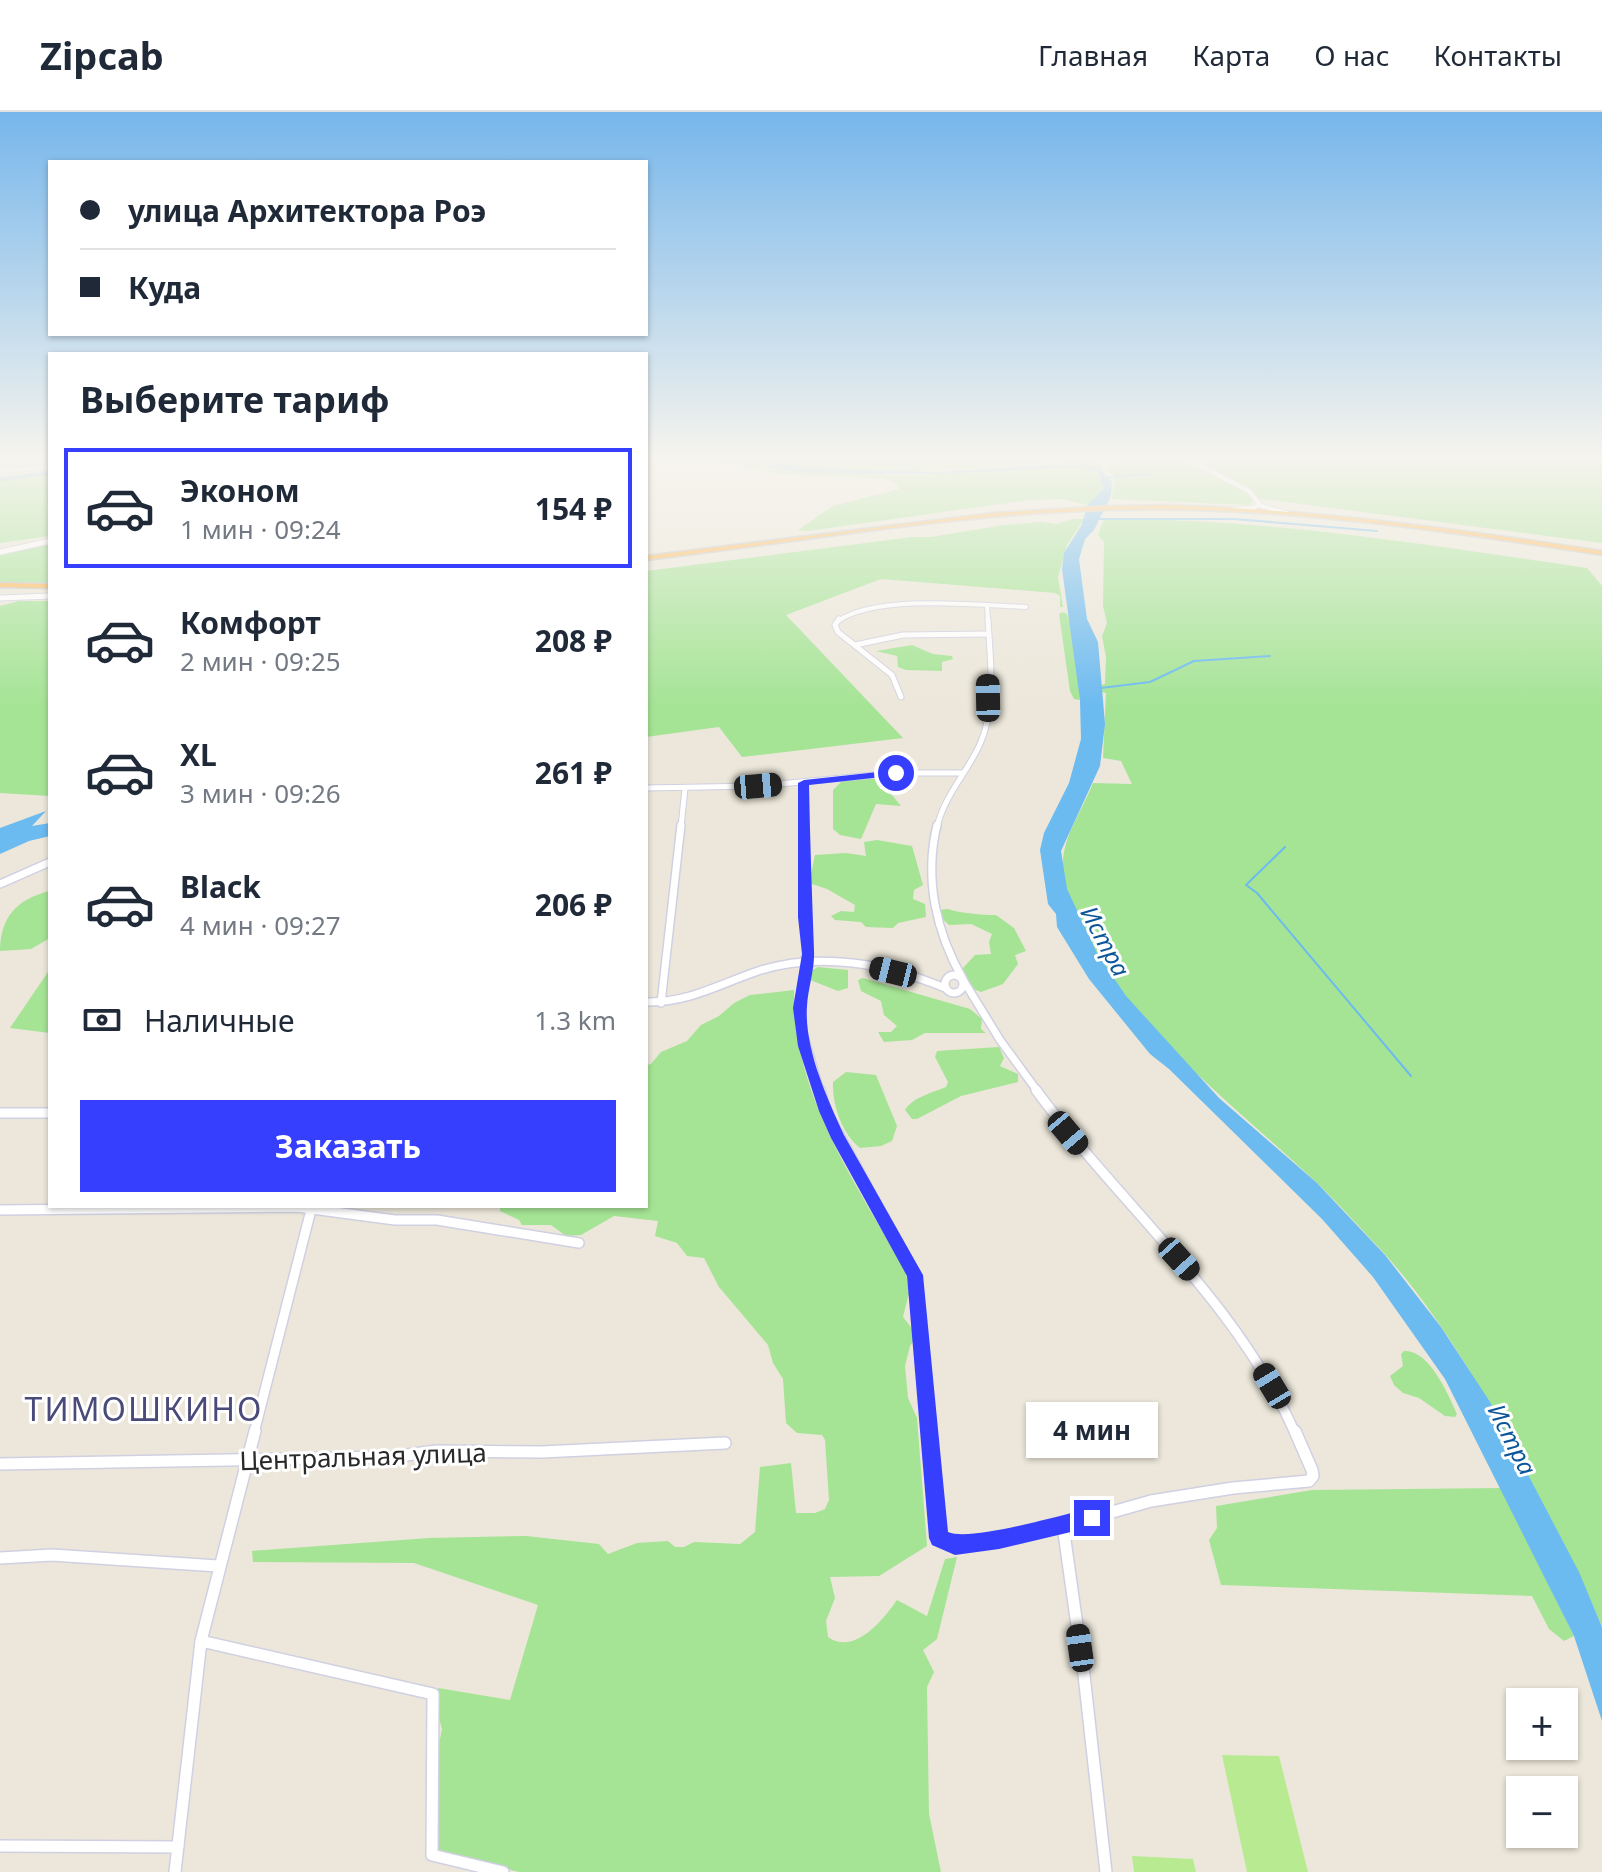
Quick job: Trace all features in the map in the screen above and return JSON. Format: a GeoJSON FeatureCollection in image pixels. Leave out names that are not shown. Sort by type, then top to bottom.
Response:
{"type":"FeatureCollection","features":[{"type":"Feature","properties":{"kind":"highway"},"geometry":{"type":"LineString","coordinates":[[648,558],[790,542]]}},
{"type":"Feature","properties":{"kind":"highway"},"geometry":{"type":"LineString","coordinates":[[648,565],[827,542]]}},
{"type":"Feature","properties":{"kind":"highway"},"geometry":{"type":"LineString","coordinates":[[1489,542],[1602,556]]}},
{"type":"Feature","properties":{"kind":"highway"},"geometry":{"type":"LineString","coordinates":[[1516,542],[1602,556]]}},
{"type":"Feature","properties":{"kind":"highway"},"geometry":{"type":"LineString","coordinates":[[0,585],[48,586]]}},
{"type":"Feature","properties":{"kind":"highway"},"geometry":{"type":"LineString","coordinates":[[0,595],[48,595]]}},
{"type":"Feature","properties":{"kind":"street"},"geometry":{"type":"LineString","coordinates":[[0,551],[44,542]]}},
{"type":"Feature","properties":{"kind":"street"},"geometry":{"type":"LineString","coordinates":[[0,551],[40,543]]}},
{"type":"Feature","properties":{"kind":"street"},"geometry":{"type":"LineString","coordinates":[[901,697],[898,682],[892,675],[836,628],[836,622],[843,616],[922,605],[1026,607]]}},
{"type":"Feature","properties":{"kind":"street"},"geometry":{"type":"LineString","coordinates":[[804,783],[808,961],[800,1008],[801,1026],[826,1111],[915,1275],[939,1538],[955,1545],[1063,1526],[1151,1501],[1233,1488],[1309,1481],[1313,1476],[1312,1470],[1283,1405],[1214,1298],[1068,1133],[971,995],[955,965],[938,918],[931,862],[938,819],[977,751],[985,728],[988,713],[987,605]]}},
{"type":"Feature","properties":{"kind":"street"},"geometry":{"type":"LineString","coordinates":[[855,645],[903,635],[987,634]]}},
{"type":"Feature","properties":{"kind":"street"},"geometry":{"type":"LineString","coordinates":[[648,788],[804,783],[896,773],[962,773]]}},
{"type":"Feature","properties":{"kind":"street"},"geometry":{"type":"LineString","coordinates":[[661,1003],[685,788]]}},
{"type":"Feature","properties":{"kind":"street"},"geometry":{"type":"LineString","coordinates":[[0,884],[48,863]]}},
{"type":"Feature","properties":{"kind":"street"},"geometry":{"type":"LineString","coordinates":[[648,1002],[661,1003],[700,994],[782,964],[808,961],[876,967],[928,981],[965,982]]}},
{"type":"Feature","properties":{"kind":"street"},"geometry":{"type":"LineString","coordinates":[[947,981],[955,965]]}},
{"type":"Feature","properties":{"kind":"street"},"geometry":{"type":"LineString","coordinates":[[947,981],[959,992],[971,995]]}},
{"type":"Feature","properties":{"kind":"street"},"geometry":{"type":"LineString","coordinates":[[959,992],[965,988],[965,982]]}},
{"type":"Feature","properties":{"kind":"street"},"geometry":{"type":"LineString","coordinates":[[0,1113],[48,1113]]}},
{"type":"Feature","properties":{"kind":"street"},"geometry":{"type":"LineString","coordinates":[[0,1210],[102,1208]]}},
{"type":"Feature","properties":{"kind":"street"},"geometry":{"type":"LineString","coordinates":[[175,1872],[201,1641],[311,1208],[395,1220],[437,1220],[579,1243]]}},
{"type":"Feature","properties":{"kind":"street","name":"Центральная улица"},"geometry":{"type":"LineString","coordinates":[[0,1464],[249,1460],[725,1443]]}},
{"type":"Feature","properties":{"kind":"street"},"geometry":{"type":"LineString","coordinates":[[1063,1526],[1084,1675],[1106,1872]]}},
{"type":"Feature","properties":{"kind":"street"},"geometry":{"type":"LineString","coordinates":[[0,1558],[52,1555],[218,1566]]}},
{"type":"Feature","properties":{"kind":"street"},"geometry":{"type":"LineString","coordinates":[[201,1641],[433,1694],[432,1855],[503,1872]]}},
{"type":"Feature","properties":{"kind":"street"},"geometry":{"type":"LineString","coordinates":[[0,1846],[178,1847]]}},
{"type":"Feature","properties":{"kind":"green space"},"geometry":{"type":"Polygon","coordinates":[[[872,542],[1069,542],[1058,577],[1063,607],[1060,607],[1060,596],[1055,593],[881,579],[786,615],[903,738],[742,757],[719,727],[648,737],[648,571],[872,542]]]}},
{"type":"Feature","properties":{"kind":"green space"},"geometry":{"type":"Polygon","coordinates":[[[1104,542],[1408,542],[1587,568],[1602,586],[1602,1627],[1569,1555],[1500,1424],[1427,1306],[1383,1252],[1325,1190],[1208,1085],[1140,1014],[1111,976],[1086,934],[1063,875],[1065,847],[1093,783],[1132,784],[1121,761],[1103,758],[1106,693],[1102,692],[1101,685],[1105,684],[1106,657],[1102,636],[1107,623],[1103,606],[1104,542]]]}},
{"type":"Feature","properties":{"kind":"green space"},"geometry":{"type":"Polygon","coordinates":[[[48,543],[48,583],[0,582],[0,555],[48,543]]]}},
{"type":"Feature","properties":{"kind":"green space"},"geometry":{"type":"Polygon","coordinates":[[[19,601],[48,601],[48,796],[0,793],[0,606],[19,601]]]}},
{"type":"Feature","properties":{"kind":"green space"},"geometry":{"type":"Polygon","coordinates":[[[1059,614],[1067,614],[1073,631],[1080,700],[1074,699],[1070,691],[1059,614]]]}},
{"type":"Feature","properties":{"kind":"green space"},"geometry":{"type":"Polygon","coordinates":[[[912,645],[933,654],[952,656],[953,659],[942,662],[942,671],[906,670],[898,667],[897,656],[876,651],[912,645]]]}},
{"type":"Feature","properties":{"kind":"green space"},"geometry":{"type":"Polygon","coordinates":[[[879,779],[901,806],[876,804],[861,839],[840,835],[833,829],[833,790],[842,781],[879,779]]]}},
{"type":"Feature","properties":{"kind":"green space"},"geometry":{"type":"Polygon","coordinates":[[[877,840],[912,846],[923,885],[914,890],[913,899],[925,904],[926,917],[898,923],[893,928],[866,927],[861,922],[835,920],[831,916],[841,911],[854,912],[855,905],[809,883],[815,855],[846,853],[866,856],[864,842],[877,840]]]}},
{"type":"Feature","properties":{"kind":"green space"},"geometry":{"type":"Polygon","coordinates":[[[48,892],[48,939],[31,949],[0,951],[7,919],[20,905],[48,892]]]}},
{"type":"Feature","properties":{"kind":"green space"},"geometry":{"type":"Polygon","coordinates":[[[939,910],[996,915],[1014,928],[1026,951],[1015,955],[1018,964],[1003,984],[981,992],[971,988],[963,968],[975,955],[991,954],[989,942],[992,934],[971,924],[949,925],[938,915],[939,910]]]}},
{"type":"Feature","properties":{"kind":"green space"},"geometry":{"type":"Polygon","coordinates":[[[818,967],[848,970],[848,988],[838,991],[810,980],[811,971],[818,967]]]}},
{"type":"Feature","properties":{"kind":"green space"},"geometry":{"type":"Polygon","coordinates":[[[48,972],[48,1033],[10,1028],[48,972]]]}},
{"type":"Feature","properties":{"kind":"green space"},"geometry":{"type":"Polygon","coordinates":[[[863,978],[970,1009],[982,1019],[981,1029],[986,1033],[925,1033],[912,1040],[884,1042],[878,1032],[891,1032],[897,1026],[884,1015],[881,1001],[861,991],[858,980],[863,978]]]}},
{"type":"Feature","properties":{"kind":"green space"},"geometry":{"type":"Polygon","coordinates":[[[794,990],[796,1028],[816,1102],[849,1172],[906,1272],[909,1293],[903,1317],[917,1335],[910,1346],[905,1366],[908,1398],[917,1418],[927,1546],[879,1576],[830,1577],[835,1598],[826,1621],[828,1637],[838,1642],[848,1642],[876,1626],[897,1600],[927,1616],[945,1559],[957,1557],[937,1639],[923,1650],[934,1672],[927,1687],[929,1814],[941,1872],[519,1872],[434,1851],[437,1754],[442,1729],[434,1701],[438,1688],[510,1700],[538,1605],[414,1563],[253,1562],[252,1551],[429,1538],[526,1536],[599,1544],[608,1554],[637,1543],[668,1541],[675,1547],[694,1542],[740,1544],[755,1532],[760,1467],[791,1463],[796,1513],[815,1513],[825,1509],[829,1500],[825,1440],[822,1435],[797,1433],[786,1423],[783,1379],[773,1363],[768,1345],[719,1287],[704,1258],[687,1256],[677,1243],[655,1236],[658,1221],[614,1216],[581,1235],[566,1236],[551,1225],[522,1225],[519,1220],[500,1211],[500,1208],[648,1208],[648,1065],[661,1052],[687,1041],[701,1025],[750,995],[794,990]]]}},
{"type":"Feature","properties":{"kind":"green space"},"geometry":{"type":"Polygon","coordinates":[[[999,1047],[1004,1058],[1000,1066],[1018,1074],[1018,1082],[961,1096],[917,1119],[912,1119],[905,1110],[918,1099],[946,1087],[948,1082],[935,1057],[937,1051],[999,1047]]]}},
{"type":"Feature","properties":{"kind":"green space"},"geometry":{"type":"Polygon","coordinates":[[[846,1072],[876,1075],[897,1126],[892,1141],[881,1146],[860,1148],[848,1135],[839,1118],[833,1091],[833,1082],[846,1072]]]}},
{"type":"Feature","properties":{"kind":"green space"},"geometry":{"type":"Polygon","coordinates":[[[1404,1351],[1422,1357],[1436,1374],[1457,1414],[1455,1417],[1445,1416],[1394,1385],[1390,1376],[1403,1366],[1401,1354],[1404,1351]]]}},
{"type":"Feature","properties":{"kind":"green space"},"geometry":{"type":"Polygon","coordinates":[[[1501,1488],[1574,1636],[1564,1641],[1549,1629],[1532,1596],[1221,1585],[1209,1540],[1217,1528],[1216,1506],[1312,1490],[1501,1488]]]}},
{"type":"Feature","properties":{"kind":"green space"},"geometry":{"type":"Polygon","coordinates":[[[1222,1755],[1279,1756],[1308,1872],[1247,1872],[1222,1755]]]}},
{"type":"Feature","properties":{"kind":"green space"},"geometry":{"type":"Polygon","coordinates":[[[1132,1856],[1193,1859],[1196,1872],[1134,1872],[1132,1856]]]}},
{"type":"Feature","properties":{"kind":"water"},"geometry":{"type":"Polygon","coordinates":[[[1071,542],[1084,542],[1079,559],[1087,619],[1098,642],[1105,724],[1100,766],[1061,851],[1067,889],[1097,953],[1126,996],[1219,1098],[1317,1183],[1385,1255],[1441,1327],[1490,1402],[1579,1572],[1602,1627],[1602,1721],[1574,1636],[1445,1379],[1373,1277],[1322,1219],[1150,1054],[1089,979],[1057,927],[1056,914],[1048,904],[1040,850],[1044,833],[1069,783],[1081,739],[1080,700],[1062,569],[1064,553],[1071,542]]]}},
{"type":"Feature","properties":{"kind":"water"},"geometry":{"type":"Polygon","coordinates":[[[46,811],[32,826],[48,823],[48,836],[0,854],[0,828],[46,811]]]}},
{"type":"Feature","properties":{"kind":"waterway"},"geometry":{"type":"LineString","coordinates":[[1101,688],[1150,682],[1194,661],[1270,656]]}},
{"type":"Feature","properties":{"kind":"waterway"},"geometry":{"type":"LineString","coordinates":[[1285,847],[1246,885],[1257,893],[1411,1076]]}},
{"type":"Feature","properties":{"kind":"district","name":"ТИМОШКИНО"},"geometry":{"type":"Point","coordinates":[144,1408]}},
{"type":"Feature","properties":{"kind":"route"},"geometry":{"type":"LineString","coordinates":[[896,773],[804,783],[804,917],[808,961],[800,1008],[805,1046],[826,1111],[915,1275],[939,1538],[955,1545],[999,1539],[1092,1518]]}},
{"type":"Feature","properties":{"kind":"water label","name":"Истра"},"geometry":{"type":"Point","coordinates":[1106,941]}},
{"type":"Feature","properties":{"kind":"water label","name":"Истра"},"geometry":{"type":"Point","coordinates":[1513,1439]}}]}
